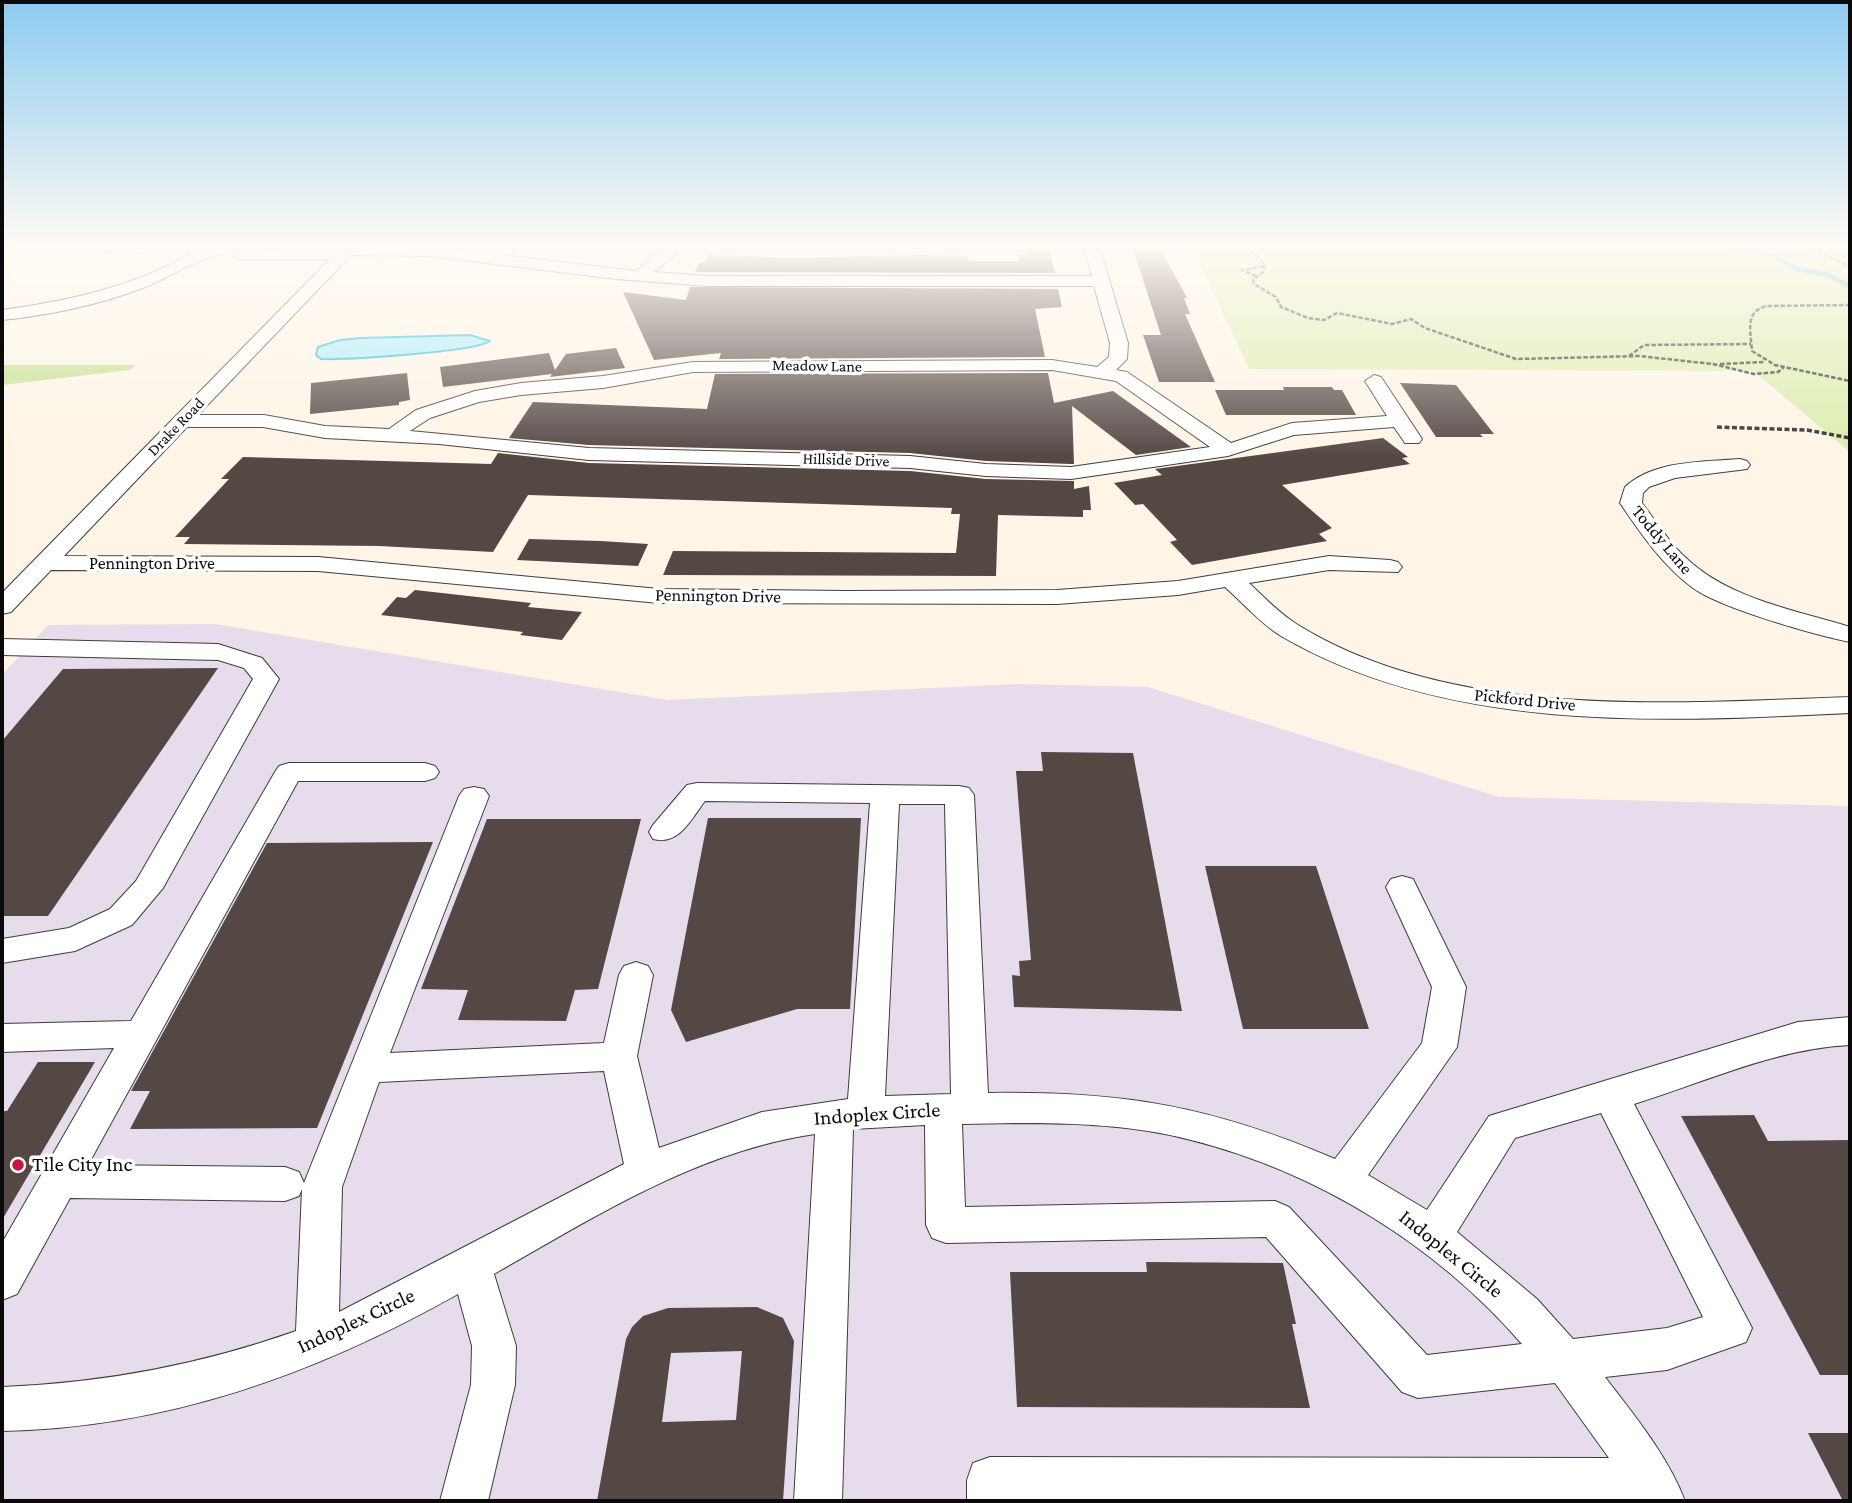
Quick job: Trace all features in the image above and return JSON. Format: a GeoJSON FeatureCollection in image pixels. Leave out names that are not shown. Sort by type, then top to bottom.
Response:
{"type":"FeatureCollection","features":[{"type":"Feature","properties":{"kind":"street","name":"Drake Road"},"geometry":{"type":"LineString","coordinates":[[2,607],[283,316]]}},
{"type":"Feature","properties":{"kind":"street"},"geometry":{"type":"LineString","coordinates":[[1103,371],[1118,359],[1119,343],[1112,316]]}},
{"type":"Feature","properties":{"kind":"street","name":"Meadow Lane"},"geometry":{"type":"LineString","coordinates":[[393,436],[409,421],[423,414],[475,397],[521,389],[603,382],[693,367],[1040,365],[1103,371],[1135,384],[1228,450]]}},
{"type":"Feature","properties":{"kind":"street"},"geometry":{"type":"LineString","coordinates":[[1374,381],[1412,439]]}},
{"type":"Feature","properties":{"kind":"street","name":"Hillside Drive"},"geometry":{"type":"LineString","coordinates":[[175,428],[253,434],[286,428],[589,454],[910,462],[1046,473],[1095,471],[1228,450],[1292,429],[1400,421]]}},
{"type":"Feature","properties":{"kind":"street","name":"Toddy Lane"},"geometry":{"type":"LineString","coordinates":[[1740,465],[1653,477],[1635,488],[1630,498],[1631,503],[1676,562],[1704,585],[1735,599],[1850,635]]}},
{"type":"Feature","properties":{"kind":"street","name":"Pennington Drive"},"geometry":{"type":"LineString","coordinates":[[44,563],[318,564],[659,596],[1057,597],[1146,591],[1329,563],[1390,567]]}},
{"type":"Feature","properties":{"kind":"street","name":"Pickford Drive"},"geometry":{"type":"LineString","coordinates":[[1231,580],[1261,611],[1318,648],[1399,678],[1470,695],[1570,706],[1850,705]]}},
{"type":"Feature","properties":{"kind":"street"},"geometry":{"type":"LineString","coordinates":[[2,647],[218,652],[250,661],[263,670],[265,679],[147,888],[121,917],[75,939],[5,955]]}},
{"type":"Feature","properties":{"kind":"street"},"geometry":{"type":"LineString","coordinates":[[2,1281],[289,772],[425,772]]}},
{"type":"Feature","properties":{"kind":"street"},"geometry":{"type":"LineString","coordinates":[[664,832],[697,792],[959,795],[956,1109],[947,1225],[1275,1219],[1418,1377],[1667,1349],[1731,1328],[1610,1095]]}},
{"type":"Feature","properties":{"kind":"street"},"geometry":{"type":"LineString","coordinates":[[818,1501],[850,1112],[885,794]]}},
{"type":"Feature","properties":{"kind":"street"},"geometry":{"type":"LineString","coordinates":[[317,1341],[322,1187],[366,1068],[474,796]]}},
{"type":"Feature","properties":{"kind":"street"},"geometry":{"type":"LineString","coordinates":[[1342,1180],[1439,1047],[1449,988],[1402,887]]}},
{"type":"Feature","properties":{"kind":"street"},"geometry":{"type":"LineString","coordinates":[[636,975],[619,1056],[645,1172]]}},
{"type":"Feature","properties":{"kind":"street"},"geometry":{"type":"LineString","coordinates":[[1434,1234],[1502,1127],[1651,1084],[1766,1042],[1820,1031],[1850,1031]]}},
{"type":"Feature","properties":{"kind":"street"},"geometry":{"type":"LineString","coordinates":[[2,1038],[140,1034]]}},
{"type":"Feature","properties":{"kind":"street"},"geometry":{"type":"LineString","coordinates":[[366,1068],[619,1056]]}},
{"type":"Feature","properties":{"kind":"street","name":"Indoplex Circle"},"geometry":{"type":"LineString","coordinates":[[2,1409],[92,1404],[177,1388],[254,1367],[317,1341],[471,1265],[645,1172],[738,1134],[850,1112],[956,1109],[1094,1110],[1190,1124],[1259,1144],[1381,1198],[1434,1234],[1504,1296],[1566,1361],[1655,1491]]}},
{"type":"Feature","properties":{"kind":"street"},"geometry":{"type":"LineString","coordinates":[[60,1181],[285,1184]]}},
{"type":"Feature","properties":{"kind":"street"},"geometry":{"type":"LineString","coordinates":[[464,1501],[493,1385],[494,1346],[471,1265]]}},
{"type":"Feature","properties":{"kind":"street"},"geometry":{"type":"LineString","coordinates":[[991,1501],[990,1480],[1655,1491]]}},
{"type":"Feature","properties":{"kind":"path"},"geometry":{"type":"LineString","coordinates":[[1303,316],[1324,320],[1331,316]]}},
{"type":"Feature","properties":{"kind":"path"},"geometry":{"type":"LineString","coordinates":[[1353,316],[1392,324],[1411,319],[1419,326],[1475,343],[1490,353],[1516,359],[1629,356],[1713,364],[1754,373],[1778,372],[1784,367]]}},
{"type":"Feature","properties":{"kind":"path"},"geometry":{"type":"LineString","coordinates":[[1749,316],[1752,351],[1766,362]]}},
{"type":"Feature","properties":{"kind":"path"},"geometry":{"type":"LineString","coordinates":[[1629,356],[1644,345],[1751,344]]}},
{"type":"Feature","properties":{"kind":"path"},"geometry":{"type":"LineString","coordinates":[[1713,364],[1766,362],[1850,381]]}},
{"type":"Feature","properties":{"kind":"path"},"geometry":{"type":"LineString","coordinates":[[1717,427],[1807,430],[1850,438]]}},
{"type":"Feature","properties":{"kind":"shaded area"},"geometry":{"type":"Polygon","coordinates":[[[215,624],[667,700],[1019,684],[1148,687],[1499,797],[1850,806],[1850,1501],[2,1501],[2,675],[48,625],[215,624]]]}},
{"type":"Feature","properties":{"kind":"green space"},"geometry":{"type":"Polygon","coordinates":[[[1225,316],[1850,316],[1850,452],[1753,371],[1249,369],[1225,316]]]}},
{"type":"Feature","properties":{"kind":"green space"},"geometry":{"type":"Polygon","coordinates":[[[2,365],[136,365],[130,370],[2,385],[2,365]]]}},
{"type":"Feature","properties":{"kind":"water"},"geometry":{"type":"Polygon","coordinates":[[[470,335],[490,341],[461,349],[409,354],[335,359],[321,359],[316,355],[318,347],[340,340],[470,335]]]}},
{"type":"Feature","properties":{"kind":"building"},"geometry":{"type":"Polygon","coordinates":[[[634,316],[1036,316],[1045,357],[719,359],[721,353],[654,360],[634,316]]]}},
{"type":"Feature","properties":{"kind":"building"},"geometry":{"type":"Polygon","coordinates":[[[1155,316],[1186,316],[1215,382],[1159,382],[1143,335],[1161,335],[1155,316]]]}},
{"type":"Feature","properties":{"kind":"building"},"geometry":{"type":"Polygon","coordinates":[[[616,348],[625,368],[443,387],[440,367],[549,353],[555,370],[566,354],[616,348]]]}},
{"type":"Feature","properties":{"kind":"building"},"geometry":{"type":"Polygon","coordinates":[[[407,373],[410,400],[399,402],[399,405],[310,414],[311,383],[407,373]]]}},
{"type":"Feature","properties":{"kind":"building"},"geometry":{"type":"Polygon","coordinates":[[[1048,373],[1054,403],[1113,391],[1191,447],[1136,455],[1072,406],[1074,464],[986,461],[910,453],[589,445],[509,438],[533,402],[707,409],[715,374],[1048,373]]]}},
{"type":"Feature","properties":{"kind":"building"},"geometry":{"type":"Polygon","coordinates":[[[1400,383],[1456,385],[1494,434],[1480,434],[1483,437],[1436,437],[1400,383]]]}},
{"type":"Feature","properties":{"kind":"building"},"geometry":{"type":"Polygon","coordinates":[[[1283,387],[1332,387],[1334,390],[1342,390],[1356,415],[1226,415],[1215,390],[1284,390],[1283,387]]]}},
{"type":"Feature","properties":{"kind":"building"},"geometry":{"type":"Polygon","coordinates":[[[1383,438],[1408,457],[1402,458],[1410,464],[1282,485],[1332,528],[1319,534],[1327,541],[1192,565],[1170,542],[1177,540],[1143,504],[1135,505],[1114,483],[1162,475],[1155,469],[1383,438]]]}},
{"type":"Feature","properties":{"kind":"building"},"geometry":{"type":"Polygon","coordinates":[[[498,453],[589,463],[910,471],[986,479],[1074,481],[1074,489],[1089,486],[1091,510],[1083,510],[1083,517],[998,515],[996,576],[663,575],[673,551],[956,553],[960,514],[951,514],[952,508],[528,495],[493,552],[379,546],[184,544],[190,537],[175,537],[229,479],[221,479],[243,457],[491,464],[498,453]]]}},
{"type":"Feature","properties":{"kind":"building"},"geometry":{"type":"Polygon","coordinates":[[[529,539],[648,544],[638,566],[517,560],[529,539]]]}},
{"type":"Feature","properties":{"kind":"building"},"geometry":{"type":"Polygon","coordinates":[[[415,590],[531,603],[528,607],[582,612],[562,640],[520,635],[523,632],[381,615],[397,597],[406,598],[415,590]]]}},
{"type":"Feature","properties":{"kind":"building"},"geometry":{"type":"Polygon","coordinates":[[[218,668],[48,916],[2,916],[2,741],[63,669],[218,668]]]}},
{"type":"Feature","properties":{"kind":"building"},"geometry":{"type":"Polygon","coordinates":[[[1041,752],[1133,753],[1182,1011],[1014,1007],[1012,975],[1020,976],[1019,961],[1031,960],[1016,771],[1043,771],[1041,752]]]}},
{"type":"Feature","properties":{"kind":"building"},"geometry":{"type":"Polygon","coordinates":[[[708,818],[861,818],[850,1009],[797,1009],[686,1042],[671,1010],[708,818]]]}},
{"type":"Feature","properties":{"kind":"building"},"geometry":{"type":"Polygon","coordinates":[[[487,819],[641,819],[598,989],[575,990],[566,1021],[458,1020],[468,990],[421,989],[487,819]]]}},
{"type":"Feature","properties":{"kind":"building"},"geometry":{"type":"Polygon","coordinates":[[[433,842],[317,1128],[130,1129],[150,1091],[131,1091],[267,843],[433,842]]]}},
{"type":"Feature","properties":{"kind":"building"},"geometry":{"type":"Polygon","coordinates":[[[1205,866],[1316,866],[1369,1029],[1243,1029],[1205,866]]]}},
{"type":"Feature","properties":{"kind":"building","name":"Tile City Inc"},"geometry":{"type":"Polygon","coordinates":[[[38,1062],[95,1062],[2,1220],[2,1111],[7,1111],[38,1062]]]}},
{"type":"Feature","properties":{"kind":"building"},"geometry":{"type":"Polygon","coordinates":[[[1754,1115],[1768,1141],[1850,1140],[1850,1375],[1820,1375],[1681,1116],[1754,1115]]]}},
{"type":"Feature","properties":{"kind":"building"},"geometry":{"type":"Polygon","coordinates":[[[1146,1262],[1283,1263],[1296,1324],[1292,1324],[1310,1408],[1017,1407],[1010,1272],[1147,1272],[1146,1262]]]}},
{"type":"Feature","properties":{"kind":"building"},"geometry":{"type":"Polygon","coordinates":[[[757,1307],[783,1318],[794,1341],[783,1501],[597,1501],[626,1339],[632,1327],[643,1316],[668,1308],[757,1307]],[[742,1351],[671,1353],[662,1422],[736,1420],[742,1351]]]}},
{"type":"Feature","properties":{"kind":"building"},"geometry":{"type":"Polygon","coordinates":[[[1808,1433],[1850,1433],[1850,1501],[1843,1501],[1808,1433]]]}},
{"type":"Feature","properties":{"kind":"place","name":"Tile City Inc"},"geometry":{"type":"Point","coordinates":[18,1165]}}]}
